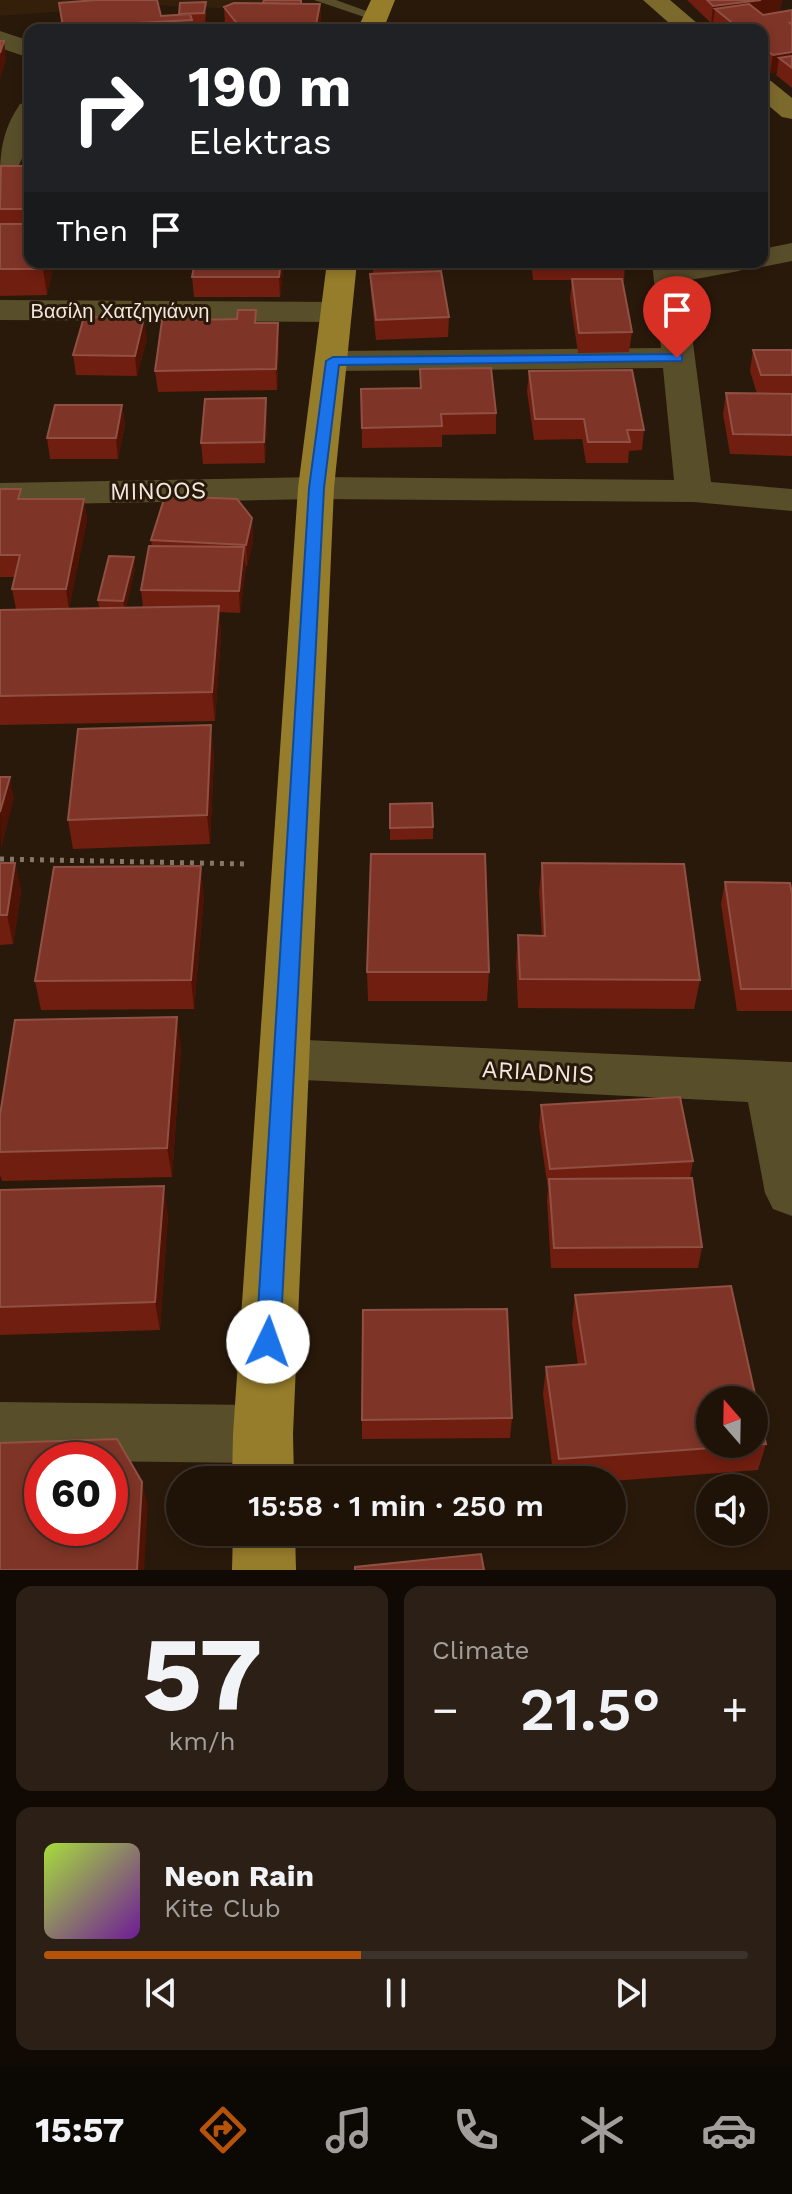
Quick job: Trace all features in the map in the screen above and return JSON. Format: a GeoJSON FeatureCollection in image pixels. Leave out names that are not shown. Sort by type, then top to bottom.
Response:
{"type":"FeatureCollection","features":[{"type":"Feature","properties":{"kind":"main road"},"geometry":{"type":"LineString","coordinates":[[263,1457],[316,488],[341,268]]}},
{"type":"Feature","properties":{"kind":"main road"},"geometry":{"type":"LineString","coordinates":[[264,1546],[264,1570]]}},
{"type":"Feature","properties":{"kind":"street"},"geometry":{"type":"LineString","coordinates":[[655,0],[685,24]]}},
{"type":"Feature","properties":{"kind":"street"},"geometry":{"type":"LineString","coordinates":[[0,39],[24,48]]}},
{"type":"Feature","properties":{"kind":"street"},"geometry":{"type":"LineString","coordinates":[[768,92],[792,111]]}},
{"type":"Feature","properties":{"kind":"street"},"geometry":{"type":"LineString","coordinates":[[11,171],[24,129]]}},
{"type":"Feature","properties":{"kind":"street"},"geometry":{"type":"LineString","coordinates":[[768,257],[792,252]]}},
{"type":"Feature","properties":{"kind":"street"},"geometry":{"type":"LineString","coordinates":[[668,268],[694,491]]}},
{"type":"Feature","properties":{"kind":"street","name":"Βασίλη Χατζηγιάννη"},"geometry":{"type":"LineString","coordinates":[[0,310],[336,312]]}},
{"type":"Feature","properties":{"kind":"street"},"geometry":{"type":"LineString","coordinates":[[333,361],[677,358]]}},
{"type":"Feature","properties":{"kind":"street","name":"MINOOS"},"geometry":{"type":"LineString","coordinates":[[0,494],[316,488],[694,491],[792,500]]}},
{"type":"Feature","properties":{"kind":"street","name":"ARIADNIS"},"geometry":{"type":"LineString","coordinates":[[284,1059],[781,1084]]}},
{"type":"Feature","properties":{"kind":"street"},"geometry":{"type":"LineString","coordinates":[[781,1084],[792,1193]]}},
{"type":"Feature","properties":{"kind":"street"},"geometry":{"type":"LineString","coordinates":[[0,1431],[263,1457]]}},
{"type":"Feature","properties":{"kind":"lane"},"geometry":{"type":"LineString","coordinates":[[321,0],[376,16]]}},
{"type":"Feature","properties":{"kind":"path"},"geometry":{"type":"LineString","coordinates":[[0,859],[295,864]]}},
{"type":"Feature","properties":{"kind":"shaded area"},"geometry":{"type":"Polygon","coordinates":[[[0,0],[266,0],[264,10],[150,5],[0,16],[0,0]]]}},
{"type":"Feature","properties":{"kind":"building"},"geometry":{"type":"Polygon","coordinates":[[[157,0],[161,16],[190,14],[192,20],[62,24],[59,3],[157,0]]]}},
{"type":"Feature","properties":{"kind":"building"},"geometry":{"type":"Polygon","coordinates":[[[264,0],[301,0],[301,4],[263,3],[264,0]]]}},
{"type":"Feature","properties":{"kind":"building"},"geometry":{"type":"Polygon","coordinates":[[[707,0],[761,0],[713,6],[707,0]]]}},
{"type":"Feature","properties":{"kind":"building"},"geometry":{"type":"Polygon","coordinates":[[[206,2],[204,13],[179,14],[180,3],[206,2]]]}},
{"type":"Feature","properties":{"kind":"building"},"geometry":{"type":"Polygon","coordinates":[[[234,3],[320,4],[316,24],[237,24],[224,7],[234,3]]]}},
{"type":"Feature","properties":{"kind":"building"},"geometry":{"type":"Polygon","coordinates":[[[749,4],[763,15],[792,10],[792,52],[773,55],[768,51],[768,24],[734,24],[715,9],[749,4]]]}},
{"type":"Feature","properties":{"kind":"building"},"geometry":{"type":"Polygon","coordinates":[[[792,56],[792,68],[779,58],[792,56]]]}},
{"type":"Feature","properties":{"kind":"building"},"geometry":{"type":"Polygon","coordinates":[[[1,166],[24,166],[24,209],[0,209],[1,166]]]}},
{"type":"Feature","properties":{"kind":"building"},"geometry":{"type":"Polygon","coordinates":[[[0,224],[24,224],[24,268],[43,269],[0,269],[0,224]]]}},
{"type":"Feature","properties":{"kind":"building"},"geometry":{"type":"Polygon","coordinates":[[[194,268],[280,268],[279,277],[192,277],[194,268]]]}},
{"type":"Feature","properties":{"kind":"building"},"geometry":{"type":"Polygon","coordinates":[[[441,271],[449,317],[376,320],[370,274],[441,271]]]}},
{"type":"Feature","properties":{"kind":"building"},"geometry":{"type":"Polygon","coordinates":[[[572,279],[622,279],[632,332],[579,333],[572,279]]]}},
{"type":"Feature","properties":{"kind":"building"},"geometry":{"type":"Polygon","coordinates":[[[164,306],[197,306],[195,320],[237,319],[238,310],[256,310],[255,323],[278,323],[276,369],[155,371],[164,306]]]}},
{"type":"Feature","properties":{"kind":"building"},"geometry":{"type":"Polygon","coordinates":[[[84,317],[144,318],[135,356],[73,355],[84,317]]]}},
{"type":"Feature","properties":{"kind":"building"},"geometry":{"type":"Polygon","coordinates":[[[753,350],[792,350],[792,375],[761,375],[753,350]]]}},
{"type":"Feature","properties":{"kind":"building"},"geometry":{"type":"Polygon","coordinates":[[[491,368],[496,413],[441,414],[442,426],[362,428],[361,389],[421,388],[420,369],[491,368]]]}},
{"type":"Feature","properties":{"kind":"building"},"geometry":{"type":"Polygon","coordinates":[[[632,370],[644,430],[627,430],[630,442],[588,442],[584,419],[535,419],[529,371],[632,370]]]}},
{"type":"Feature","properties":{"kind":"building"},"geometry":{"type":"Polygon","coordinates":[[[726,393],[792,394],[792,435],[733,434],[726,393]]]}},
{"type":"Feature","properties":{"kind":"building"},"geometry":{"type":"Polygon","coordinates":[[[266,398],[264,442],[201,443],[205,399],[266,398]]]}},
{"type":"Feature","properties":{"kind":"building"},"geometry":{"type":"Polygon","coordinates":[[[55,405],[122,405],[116,438],[47,438],[55,405]]]}},
{"type":"Feature","properties":{"kind":"building"},"geometry":{"type":"Polygon","coordinates":[[[0,489],[21,489],[18,499],[84,499],[66,589],[12,589],[20,555],[0,555],[0,489]]]}},
{"type":"Feature","properties":{"kind":"building"},"geometry":{"type":"Polygon","coordinates":[[[165,496],[237,499],[252,518],[246,545],[151,540],[165,496]]]}},
{"type":"Feature","properties":{"kind":"building"},"geometry":{"type":"Polygon","coordinates":[[[149,546],[244,547],[239,591],[141,590],[149,546]]]}},
{"type":"Feature","properties":{"kind":"building"},"geometry":{"type":"Polygon","coordinates":[[[109,556],[134,557],[123,601],[98,600],[109,556]]]}},
{"type":"Feature","properties":{"kind":"building"},"geometry":{"type":"Polygon","coordinates":[[[219,606],[212,692],[0,696],[0,610],[219,606]]]}},
{"type":"Feature","properties":{"kind":"building"},"geometry":{"type":"Polygon","coordinates":[[[211,725],[207,815],[68,820],[78,729],[211,725]]]}},
{"type":"Feature","properties":{"kind":"building"},"geometry":{"type":"Polygon","coordinates":[[[0,777],[10,777],[0,812],[0,777]]]}},
{"type":"Feature","properties":{"kind":"building"},"geometry":{"type":"Polygon","coordinates":[[[432,803],[433,827],[390,828],[390,804],[432,803]]]}},
{"type":"Feature","properties":{"kind":"building"},"geometry":{"type":"Polygon","coordinates":[[[371,854],[485,854],[489,972],[367,972],[371,854]]]}},
{"type":"Feature","properties":{"kind":"building"},"geometry":{"type":"Polygon","coordinates":[[[0,863],[15,863],[7,915],[0,915],[0,863]]]}},
{"type":"Feature","properties":{"kind":"building"},"geometry":{"type":"Polygon","coordinates":[[[542,863],[684,864],[700,980],[520,979],[518,935],[545,936],[542,863]]]}},
{"type":"Feature","properties":{"kind":"building"},"geometry":{"type":"Polygon","coordinates":[[[201,866],[191,980],[35,981],[54,867],[201,866]]]}},
{"type":"Feature","properties":{"kind":"building"},"geometry":{"type":"Polygon","coordinates":[[[725,882],[790,883],[792,989],[741,989],[725,882]]]}},
{"type":"Feature","properties":{"kind":"building"},"geometry":{"type":"Polygon","coordinates":[[[177,1017],[167,1148],[0,1152],[0,1115],[15,1020],[177,1017]]]}},
{"type":"Feature","properties":{"kind":"building"},"geometry":{"type":"Polygon","coordinates":[[[680,1097],[693,1161],[550,1169],[541,1105],[680,1097]]]}},
{"type":"Feature","properties":{"kind":"building"},"geometry":{"type":"Polygon","coordinates":[[[692,1178],[702,1247],[554,1248],[549,1179],[692,1178]]]}},
{"type":"Feature","properties":{"kind":"building"},"geometry":{"type":"Polygon","coordinates":[[[164,1186],[155,1302],[0,1307],[0,1190],[164,1186]]]}},
{"type":"Feature","properties":{"kind":"building"},"geometry":{"type":"Polygon","coordinates":[[[731,1286],[753,1386],[696,1386],[696,1449],[559,1459],[546,1367],[586,1364],[575,1295],[731,1286]]]}},
{"type":"Feature","properties":{"kind":"building"},"geometry":{"type":"Polygon","coordinates":[[[507,1309],[512,1418],[362,1420],[363,1310],[507,1309]]]}},
{"type":"Feature","properties":{"kind":"building"},"geometry":{"type":"Polygon","coordinates":[[[117,1439],[119,1442],[29,1442],[117,1439]]]}},
{"type":"Feature","properties":{"kind":"building"},"geometry":{"type":"Polygon","coordinates":[[[24,1442],[24,1546],[128,1546],[128,1458],[142,1482],[137,1570],[0,1570],[0,1443],[24,1442]]]}},
{"type":"Feature","properties":{"kind":"building"},"geometry":{"type":"Polygon","coordinates":[[[481,1554],[484,1570],[355,1570],[355,1567],[481,1554]]]}},
{"type":"Feature","properties":{"kind":"route"},"geometry":{"type":"LineString","coordinates":[[268,1342],[316,488],[333,361],[677,358]]}}]}
